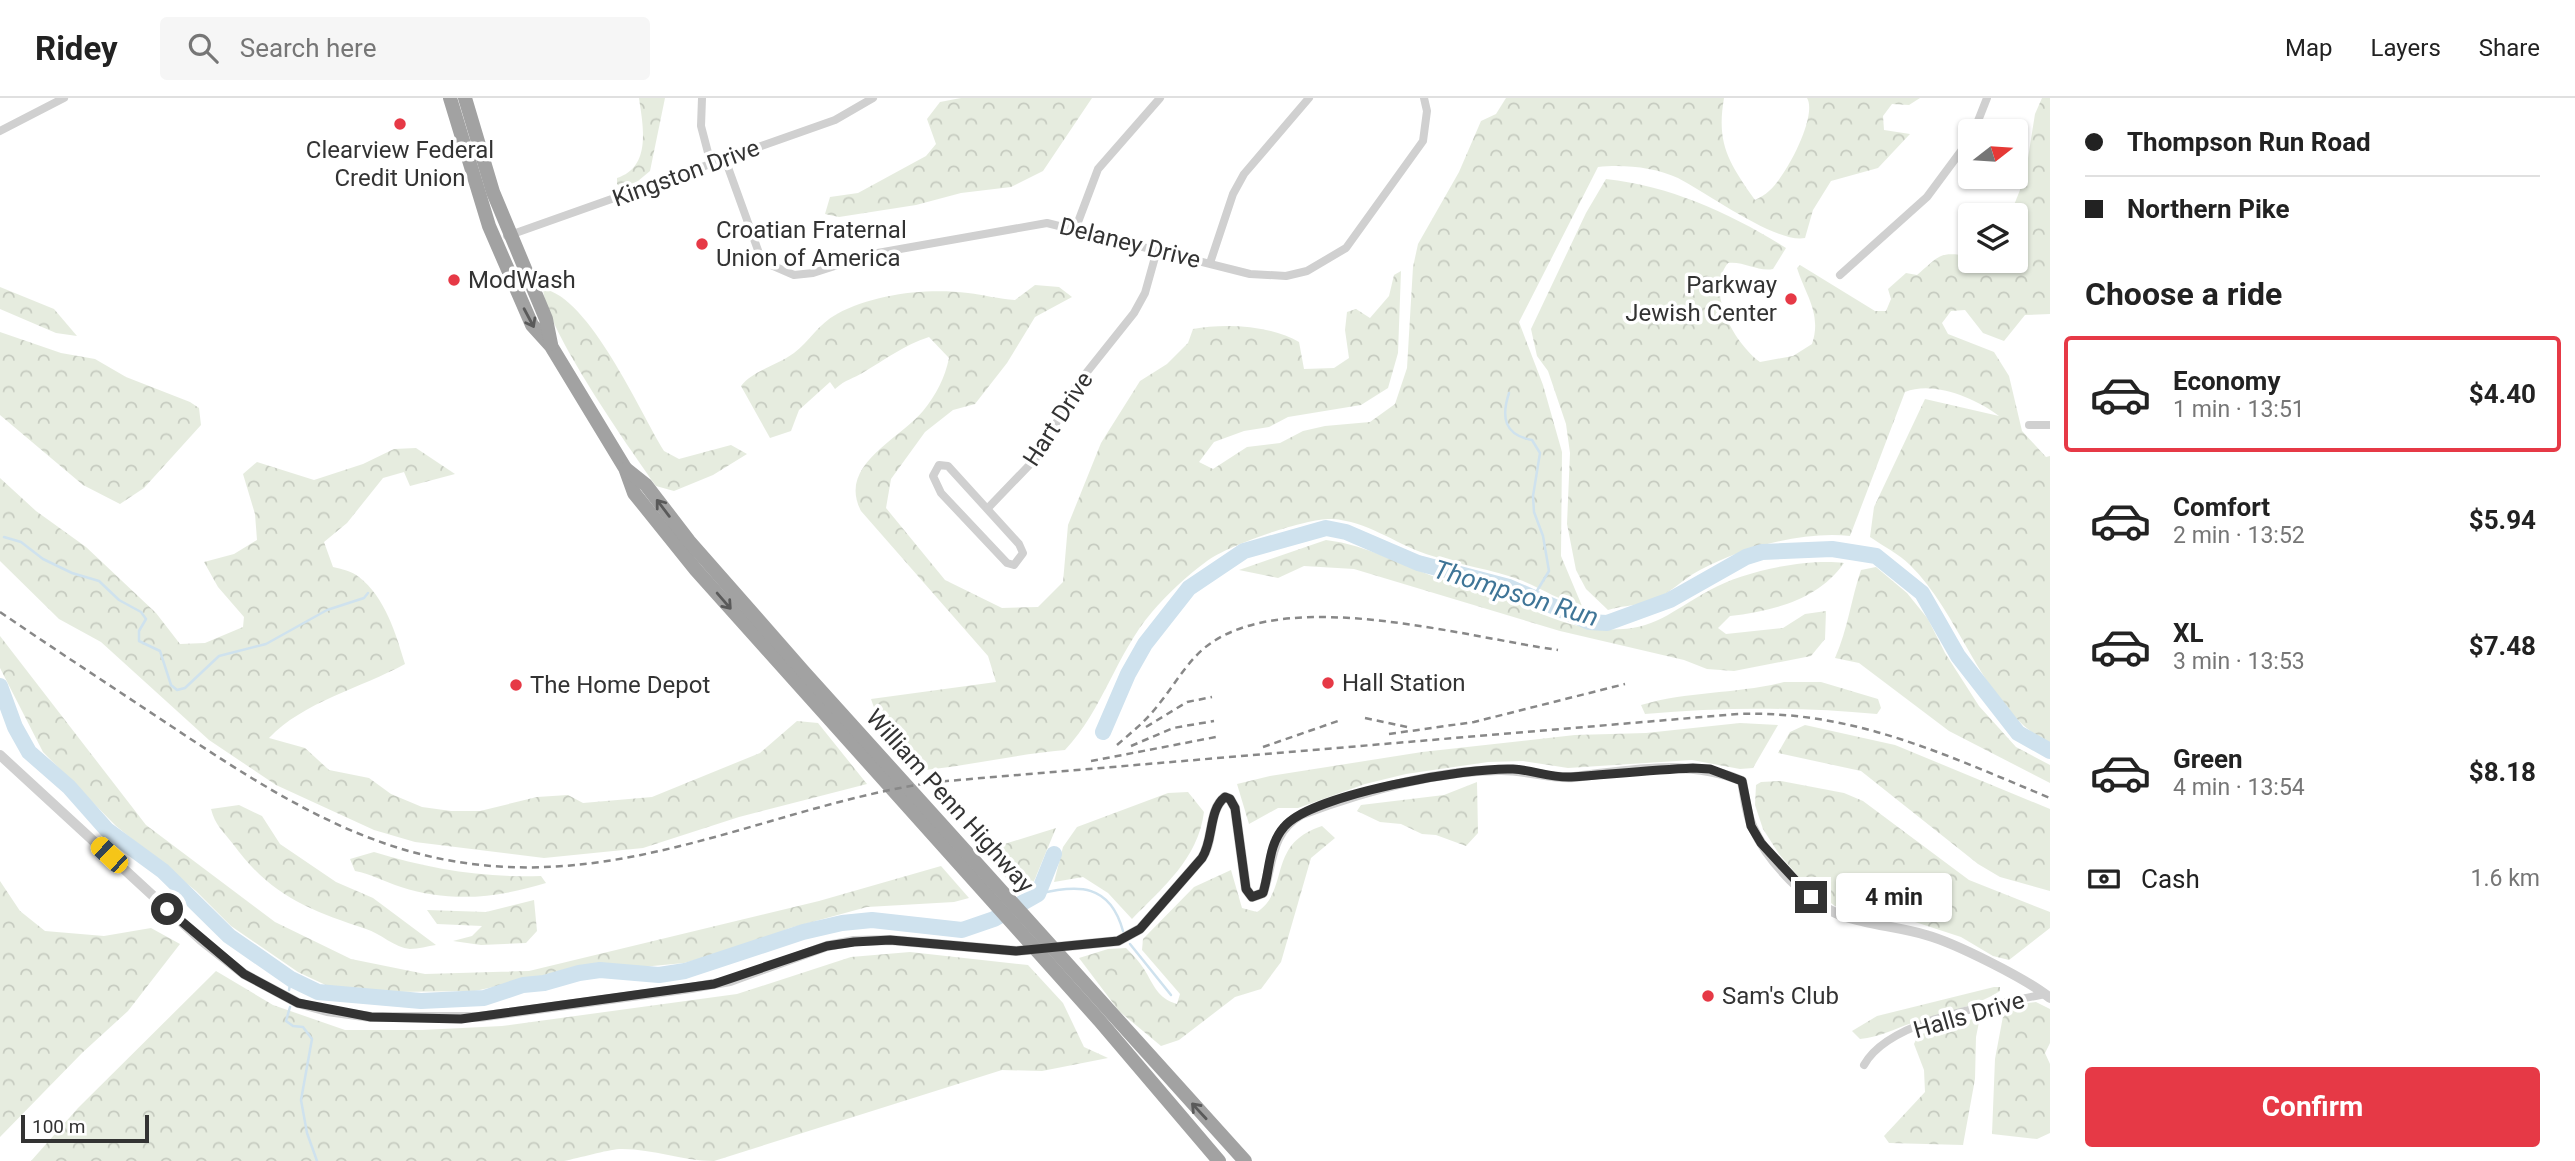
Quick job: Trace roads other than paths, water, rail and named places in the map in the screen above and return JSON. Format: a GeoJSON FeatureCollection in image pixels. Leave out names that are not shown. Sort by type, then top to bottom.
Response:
{"type":"FeatureCollection","features":[{"type":"Feature","properties":{"kind":"highway","name":"William Penn Highway"},"geometry":{"type":"LineString","coordinates":[[450,98],[472,177],[495,240],[532,325],[551,346],[625,468],[646,485],[800,676],[1123,1039],[1245,1161]]}},
{"type":"Feature","properties":{"kind":"highway","name":"William Penn Highway"},"geometry":{"type":"LineString","coordinates":[[465,98],[486,172],[509,236],[546,318],[551,346]]}},
{"type":"Feature","properties":{"kind":"highway","name":"William Penn Highway"},"geometry":{"type":"LineString","coordinates":[[1123,1039],[1219,1161]]}},
{"type":"Feature","properties":{"kind":"street"},"geometry":{"type":"LineString","coordinates":[[0,131],[64,98]]}},
{"type":"Feature","properties":{"kind":"street"},"geometry":{"type":"LineString","coordinates":[[702,98],[701,126],[711,164]]}},
{"type":"Feature","properties":{"kind":"street","name":"Kingston Drive"},"geometry":{"type":"LineString","coordinates":[[495,240],[844,117],[873,98]]}},
{"type":"Feature","properties":{"kind":"street"},"geometry":{"type":"LineString","coordinates":[[1075,230],[1098,169],[1160,98]]}},
{"type":"Feature","properties":{"kind":"street"},"geometry":{"type":"LineString","coordinates":[[1210,263],[1233,194],[1244,174],[1309,98]]}},
{"type":"Feature","properties":{"kind":"street","name":"Delaney Drive"},"geometry":{"type":"LineString","coordinates":[[725,159],[760,253],[771,265],[794,275],[813,273],[872,254],[1047,223],[1250,274],[1286,276],[1307,271],[1346,248],[1423,141],[1427,111],[1424,98]]}},
{"type":"Feature","properties":{"kind":"street"},"geometry":{"type":"LineString","coordinates":[[1979,119],[1987,98]]}},
{"type":"Feature","properties":{"kind":"street"},"geometry":{"type":"LineString","coordinates":[[1840,275],[1927,197],[1958,155]]}},
{"type":"Feature","properties":{"kind":"street","name":"Hart Drive"},"geometry":{"type":"LineString","coordinates":[[988,508],[1040,454],[1075,387],[1134,313],[1145,293],[1157,250]]}},
{"type":"Feature","properties":{"kind":"street"},"geometry":{"type":"LineString","coordinates":[[2029,425],[2050,425]]}},
{"type":"Feature","properties":{"kind":"street"},"geometry":{"type":"LineString","coordinates":[[939,465],[948,466],[988,508],[1019,544],[1023,553],[1014,565],[1007,563],[941,493],[933,476],[939,465]]}},
{"type":"Feature","properties":{"kind":"street"},"geometry":{"type":"LineString","coordinates":[[0,755],[201,940],[263,986],[298,1003],[327,1011],[371,1017],[441,1019],[494,1016],[714,984],[827,946],[854,942],[890,940],[1016,951],[1118,941],[1140,929],[1202,858],[1209,844],[1217,807],[1225,797],[1230,799],[1235,808],[1246,889],[1252,897],[1256,897],[1263,893],[1275,841],[1291,820],[1370,791],[1461,773],[1495,770],[1561,777],[1693,768],[1710,769],[1742,781],[1751,826],[1761,843],[1786,873],[1823,906],[1851,918],[1940,939],[2047,996]]}},
{"type":"Feature","properties":{"kind":"street","name":"Halls Drive"},"geometry":{"type":"LineString","coordinates":[[1864,1065],[1879,1046],[1919,1026],[2047,996]]}},
{"type":"Feature","properties":{"kind":"waterway"},"geometry":{"type":"LineString","coordinates":[[1509,393],[1505,410],[1507,424],[1515,434],[1532,440],[1540,453],[1533,496],[1534,512],[1543,536],[1549,571],[1532,599]]}},
{"type":"Feature","properties":{"kind":"waterway","name":"Thompson Run"},"geometry":{"type":"LineString","coordinates":[[1103,732],[1128,674],[1145,644],[1189,588],[1244,551],[1326,528],[1346,532],[1418,563],[1509,587],[1589,622],[1607,623],[1670,600],[1746,557],[1762,552],[1832,549],[1876,556],[1922,593],[1958,656],[2018,733],[2050,751]]}},
{"type":"Feature","properties":{"kind":"waterway"},"geometry":{"type":"LineString","coordinates":[[4,537],[21,542],[43,559],[72,573],[99,581],[119,600],[141,612],[146,619],[139,631],[139,641],[160,651],[171,685],[177,690],[185,688],[219,656],[266,644],[327,610],[364,598],[368,593]]}},
{"type":"Feature","properties":{"kind":"waterway","name":"Thompson Run"},"geometry":{"type":"LineString","coordinates":[[0,686],[15,727],[29,752],[69,787],[107,830],[163,871],[229,936],[291,979],[318,992],[421,1001],[484,998],[523,985],[600,970],[659,975],[685,971],[803,932],[842,923],[872,920],[962,930],[994,919],[1038,894],[1054,854]]}},
{"type":"Feature","properties":{"kind":"waterway"},"geometry":{"type":"LineString","coordinates":[[1038,894],[1067,889],[1091,891],[1110,904],[1123,931]]}},
{"type":"Feature","properties":{"kind":"waterway"},"geometry":{"type":"LineString","coordinates":[[1130,944],[1171,995]]}},
{"type":"Feature","properties":{"kind":"waterway"},"geometry":{"type":"LineString","coordinates":[[289,990],[291,979]]}},
{"type":"Feature","properties":{"kind":"waterway"},"geometry":{"type":"LineString","coordinates":[[290,1007],[286,1021],[293,1026],[303,1027],[312,1039],[301,1100],[307,1133],[317,1161]]}},
{"type":"Feature","properties":{"kind":"railway"},"geometry":{"type":"LineString","coordinates":[[0,612],[274,792],[375,840],[427,856],[483,865],[542,867],[607,861],[689,844],[893,789],[935,782],[1738,714],[1821,719],[1860,727],[1936,751],[2050,798]]}},
{"type":"Feature","properties":{"kind":"railway"},"geometry":{"type":"LineString","coordinates":[[1117,745],[1149,715],[1203,649],[1246,627],[1287,619],[1332,617],[1429,627],[1558,650]]}},
{"type":"Feature","properties":{"kind":"railway"},"geometry":{"type":"LineString","coordinates":[[1389,734],[1474,722],[1625,684]]}},
{"type":"Feature","properties":{"kind":"railway"},"geometry":{"type":"LineString","coordinates":[[1146,727],[1187,702],[1212,697]]}},
{"type":"Feature","properties":{"kind":"railway"},"geometry":{"type":"LineString","coordinates":[[1365,718],[1407,727]]}},
{"type":"Feature","properties":{"kind":"railway"},"geometry":{"type":"LineString","coordinates":[[1131,746],[1173,728],[1214,721]]}},
{"type":"Feature","properties":{"kind":"railway"},"geometry":{"type":"LineString","coordinates":[[1263,747],[1338,721]]}},
{"type":"Feature","properties":{"kind":"railway"},"geometry":{"type":"LineString","coordinates":[[1091,761],[1216,737]]}},
{"type":"Feature","properties":{"kind":"place","name":"Clearview Federal Credit Union"},"geometry":{"type":"Point","coordinates":[400,124]}},
{"type":"Feature","properties":{"kind":"place","name":"Croatian Fraternal Union of America"},"geometry":{"type":"Point","coordinates":[702,244]}},
{"type":"Feature","properties":{"kind":"place","name":"ModWash"},"geometry":{"type":"Point","coordinates":[454,280]}},
{"type":"Feature","properties":{"kind":"place","name":"Parkway Jewish Center"},"geometry":{"type":"Point","coordinates":[1791,299]}},
{"type":"Feature","properties":{"kind":"place","name":"Hall Station"},"geometry":{"type":"Point","coordinates":[1328,683]}},
{"type":"Feature","properties":{"kind":"place","name":"The Home Depot"},"geometry":{"type":"Point","coordinates":[516,685]}},
{"type":"Feature","properties":{"kind":"place","name":"Sam's Club"},"geometry":{"type":"Point","coordinates":[1708,996]}}]}
